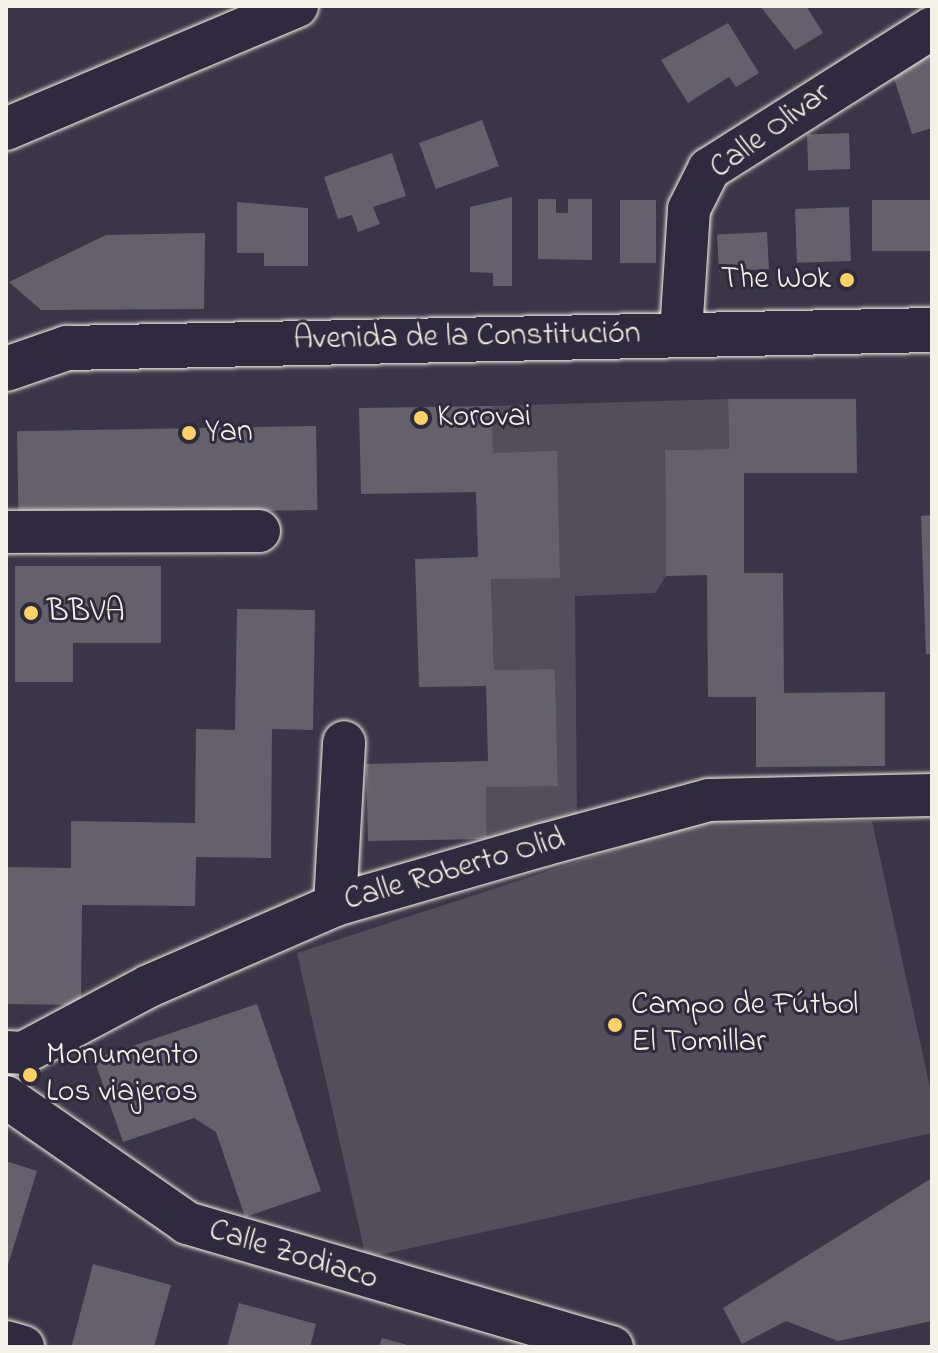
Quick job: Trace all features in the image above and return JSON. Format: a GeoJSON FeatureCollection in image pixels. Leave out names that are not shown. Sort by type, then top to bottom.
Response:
{"type":"FeatureCollection","features":[{"type":"Feature","properties":{"kind":"main road","name":"Avenida de la Constitución"},"geometry":{"type":"LineString","coordinates":[[6,369],[67,348],[932,330]]}},
{"type":"Feature","properties":{"kind":"main road"},"geometry":{"type":"LineString","coordinates":[[6,350],[67,348]]}},
{"type":"Feature","properties":{"kind":"street"},"geometry":{"type":"LineString","coordinates":[[6,129],[297,6]]}},
{"type":"Feature","properties":{"kind":"street","name":"Calle Olivar"},"geometry":{"type":"LineString","coordinates":[[681,333],[689,209],[709,169],[932,28]]}},
{"type":"Feature","properties":{"kind":"street"},"geometry":{"type":"LineString","coordinates":[[6,532],[259,531]]}},
{"type":"Feature","properties":{"kind":"street"},"geometry":{"type":"LineString","coordinates":[[335,905],[344,742]]}},
{"type":"Feature","properties":{"kind":"street","name":"Calle Roberto Olid"},"geometry":{"type":"LineString","coordinates":[[6,1052],[23,1053],[149,986],[335,905],[709,800],[932,795]]}},
{"type":"Feature","properties":{"kind":"street","name":"Calle Zodiaco"},"geometry":{"type":"LineString","coordinates":[[6,1097],[187,1223],[525,1336],[612,1347]]}},
{"type":"Feature","properties":{"kind":"street"},"geometry":{"type":"LineString","coordinates":[[6,1342],[23,1347]]}},
{"type":"Feature","properties":{"kind":"shaded area"},"geometry":{"type":"Polygon","coordinates":[[[728,399],[729,449],[665,450],[666,576],[655,593],[575,596],[577,814],[487,839],[486,787],[558,785],[555,669],[494,670],[491,579],[560,577],[493,453],[492,406],[728,399]]]}},
{"type":"Feature","properties":{"kind":"shaded area","name":"Campo de Fútbol El Tomillar"},"geometry":{"type":"Polygon","coordinates":[[[704,820],[872,821],[932,1097],[932,1133],[366,1258],[297,953],[704,820]]]}},
{"type":"Feature","properties":{"kind":"building"},"geometry":{"type":"Polygon","coordinates":[[[760,6],[806,6],[823,33],[795,50],[760,6]]]}},
{"type":"Feature","properties":{"kind":"building"},"geometry":{"type":"Polygon","coordinates":[[[728,23],[759,73],[736,87],[729,77],[688,103],[661,60],[728,23]]]}},
{"type":"Feature","properties":{"kind":"building"},"geometry":{"type":"Polygon","coordinates":[[[931,53],[932,128],[912,134],[890,66],[931,53]]]}},
{"type":"Feature","properties":{"kind":"building"},"geometry":{"type":"Polygon","coordinates":[[[482,120],[499,166],[436,189],[419,143],[482,120]]]}},
{"type":"Feature","properties":{"kind":"building"},"geometry":{"type":"Polygon","coordinates":[[[849,133],[850,169],[808,170],[807,134],[849,133]]]}},
{"type":"Feature","properties":{"kind":"building"},"geometry":{"type":"Polygon","coordinates":[[[392,153],[406,196],[373,207],[380,224],[358,232],[352,215],[338,219],[324,177],[392,153]]]}},
{"type":"Feature","properties":{"kind":"building"},"geometry":{"type":"Polygon","coordinates":[[[512,197],[512,286],[493,286],[493,273],[470,272],[470,207],[512,197]]]}},
{"type":"Feature","properties":{"kind":"building"},"geometry":{"type":"Polygon","coordinates":[[[538,199],[556,199],[556,213],[568,213],[568,199],[592,199],[592,260],[538,259],[538,199]]]}},
{"type":"Feature","properties":{"kind":"building"},"geometry":{"type":"Polygon","coordinates":[[[620,200],[656,200],[656,263],[620,263],[620,200]]]}},
{"type":"Feature","properties":{"kind":"building"},"geometry":{"type":"Polygon","coordinates":[[[872,200],[932,200],[932,251],[872,251],[872,200]]]}},
{"type":"Feature","properties":{"kind":"building"},"geometry":{"type":"Polygon","coordinates":[[[237,202],[308,208],[308,266],[264,266],[264,253],[237,253],[237,202]]]}},
{"type":"Feature","properties":{"kind":"building"},"geometry":{"type":"Polygon","coordinates":[[[849,207],[851,261],[797,263],[795,209],[849,207]]]}},
{"type":"Feature","properties":{"kind":"building"},"geometry":{"type":"Polygon","coordinates":[[[767,232],[769,269],[719,272],[717,235],[767,232]]]}},
{"type":"Feature","properties":{"kind":"building"},"geometry":{"type":"Polygon","coordinates":[[[205,233],[204,309],[41,310],[9,282],[106,235],[205,233]]]}},
{"type":"Feature","properties":{"kind":"building"},"geometry":{"type":"Polygon","coordinates":[[[728,399],[856,399],[857,473],[744,473],[744,573],[783,573],[784,693],[885,692],[885,766],[756,767],[756,697],[708,697],[707,575],[666,576],[665,450],[729,449],[728,399]]]}},
{"type":"Feature","properties":{"kind":"building"},"geometry":{"type":"Polygon","coordinates":[[[492,406],[493,453],[557,451],[560,578],[491,579],[494,670],[555,669],[558,786],[486,787],[487,839],[368,841],[366,764],[488,761],[486,686],[419,687],[415,559],[478,557],[476,492],[361,494],[359,408],[492,406]]]}},
{"type":"Feature","properties":{"kind":"building"},"geometry":{"type":"Polygon","coordinates":[[[316,426],[317,510],[19,515],[17,431],[316,426]]]}},
{"type":"Feature","properties":{"kind":"building"},"geometry":{"type":"Polygon","coordinates":[[[932,515],[932,654],[926,654],[921,516],[932,515]]]}},
{"type":"Feature","properties":{"kind":"building"},"geometry":{"type":"Polygon","coordinates":[[[15,566],[161,566],[161,643],[73,643],[73,682],[15,682],[15,566]]]}},
{"type":"Feature","properties":{"kind":"building"},"geometry":{"type":"Polygon","coordinates":[[[237,609],[315,610],[313,730],[272,729],[271,858],[196,857],[195,906],[82,905],[81,1005],[6,1004],[6,867],[71,868],[71,821],[195,823],[196,729],[235,730],[237,609]]]}},
{"type":"Feature","properties":{"kind":"building"},"geometry":{"type":"Polygon","coordinates":[[[257,1004],[321,1191],[245,1217],[216,1132],[194,1118],[123,1142],[94,1059],[257,1004]]]}},
{"type":"Feature","properties":{"kind":"building"},"geometry":{"type":"Polygon","coordinates":[[[6,1161],[37,1171],[7,1268],[6,1268],[6,1161]]]}},
{"type":"Feature","properties":{"kind":"building"},"geometry":{"type":"Polygon","coordinates":[[[932,1178],[932,1321],[838,1341],[786,1321],[742,1344],[723,1308],[932,1178]]]}},
{"type":"Feature","properties":{"kind":"building"},"geometry":{"type":"Polygon","coordinates":[[[93,1264],[171,1285],[154,1347],[72,1345],[93,1264]]]}},
{"type":"Feature","properties":{"kind":"building"},"geometry":{"type":"Polygon","coordinates":[[[239,1303],[316,1324],[310,1347],[227,1347],[239,1303]]]}},
{"type":"Feature","properties":{"kind":"building"},"geometry":{"type":"Polygon","coordinates":[[[382,1338],[411,1346],[411,1347],[379,1347],[382,1338]]]}},
{"type":"Feature","properties":{"kind":"place","name":"The Wok"},"geometry":{"type":"Point","coordinates":[847,280]}},
{"type":"Feature","properties":{"kind":"place","name":"Korovai"},"geometry":{"type":"Point","coordinates":[421,418]}},
{"type":"Feature","properties":{"kind":"place","name":"Yan"},"geometry":{"type":"Point","coordinates":[189,433]}},
{"type":"Feature","properties":{"kind":"place","name":"BBVA"},"geometry":{"type":"Point","coordinates":[31,613]}},
{"type":"Feature","properties":{"kind":"place","name":"Campo de Fútbol El Tomillar"},"geometry":{"type":"Point","coordinates":[615,1025]}},
{"type":"Feature","properties":{"kind":"place","name":"Monumento Los viajeros"},"geometry":{"type":"Point","coordinates":[30,1075]}}]}
